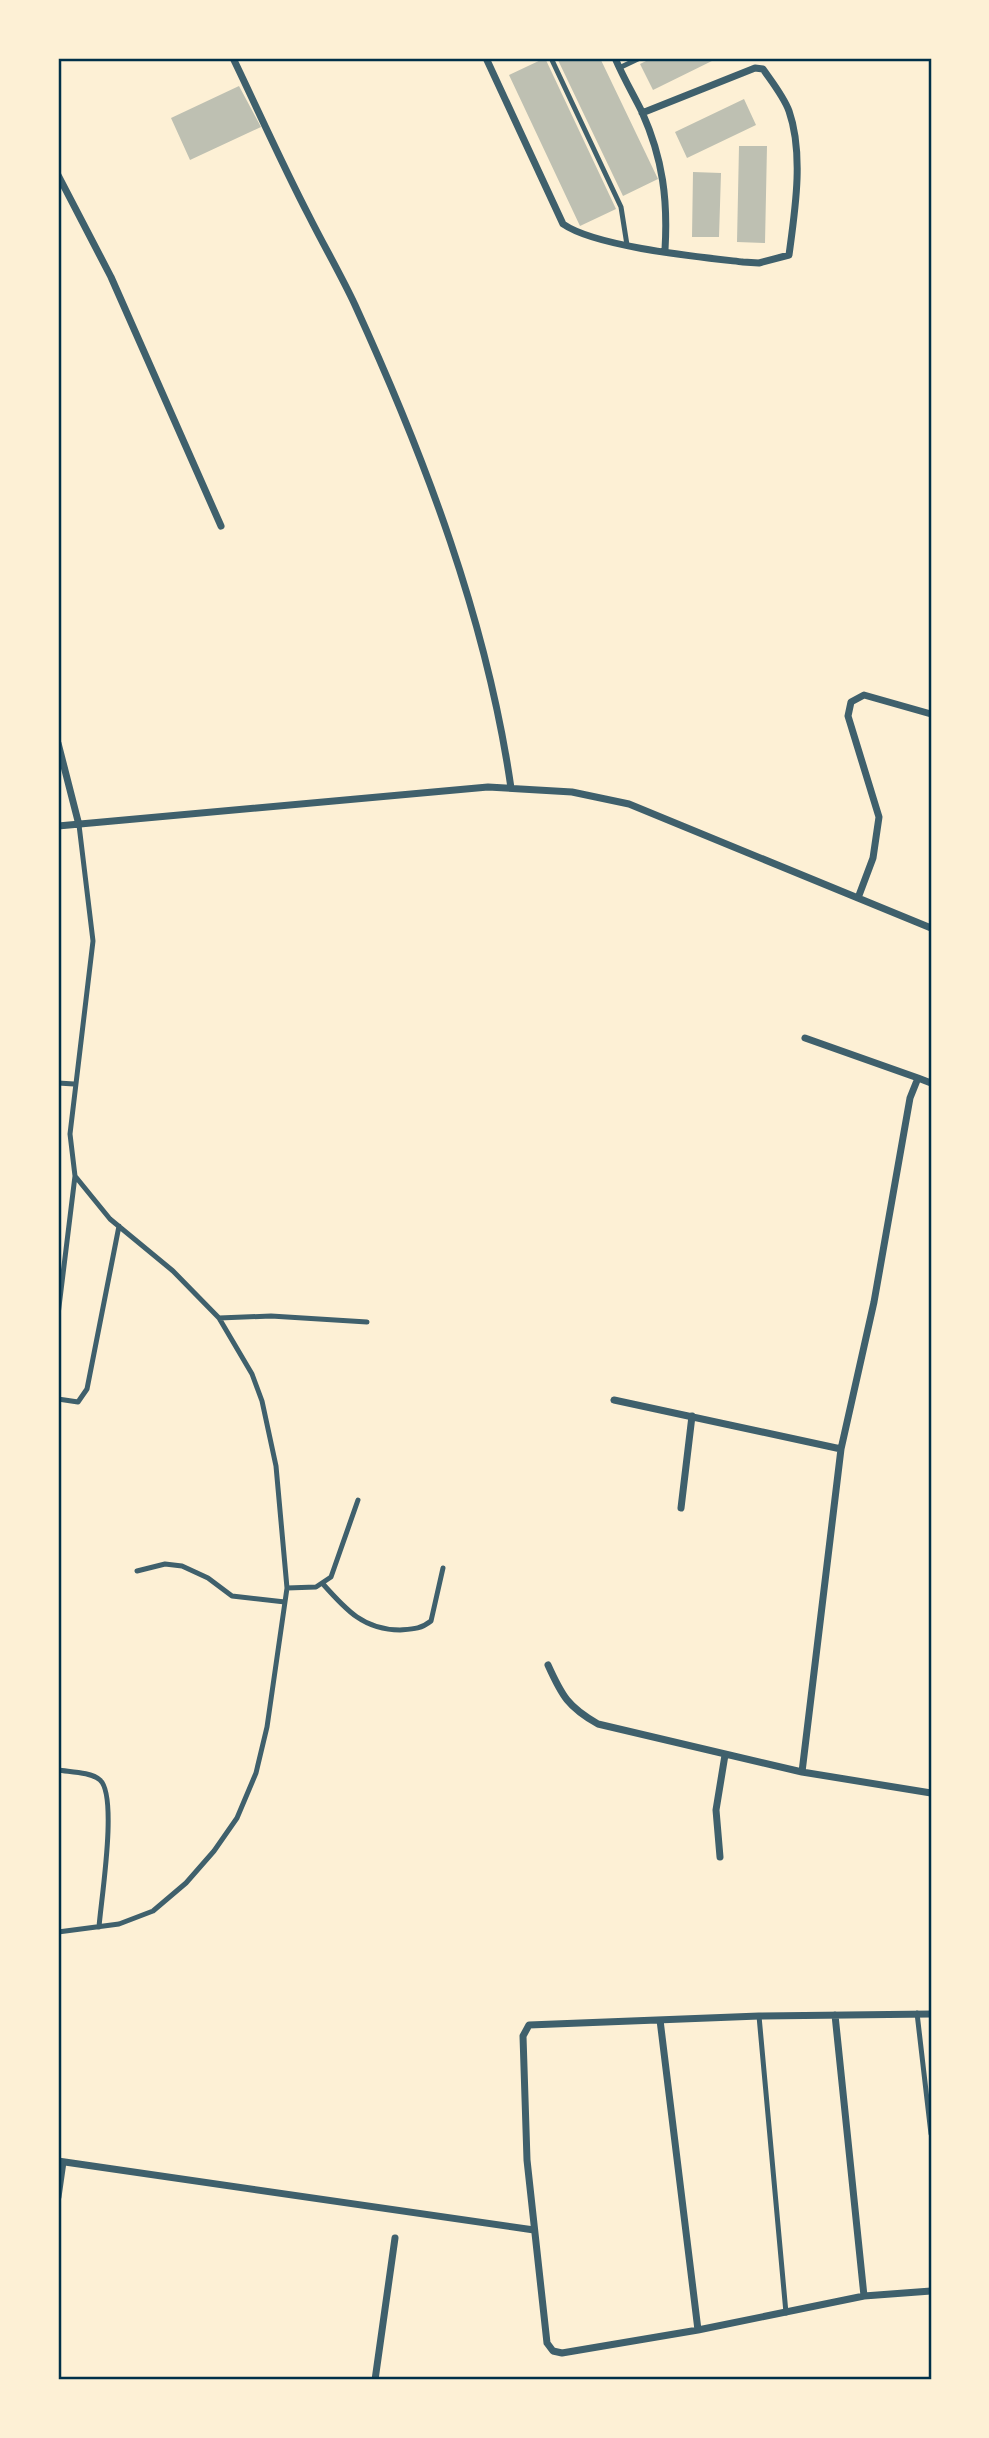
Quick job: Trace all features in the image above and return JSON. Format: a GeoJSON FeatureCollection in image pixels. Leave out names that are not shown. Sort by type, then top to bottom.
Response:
{"type":"FeatureCollection","features":[{"type":"Feature","properties":{"kind":"street"},"geometry":{"type":"LineString","coordinates":[[233,58],[308,214],[354,302],[417,450],[456,559],[476,626],[502,724],[511,788]]}},
{"type":"Feature","properties":{"kind":"street"},"geometry":{"type":"LineString","coordinates":[[486,58],[564,224],[578,234],[627,245],[751,263],[783,259],[789,255],[795,189],[794,134],[789,109],[763,69],[755,68],[642,113]]}},
{"type":"Feature","properties":{"kind":"street"},"geometry":{"type":"LineString","coordinates":[[615,58],[642,113],[664,183],[668,208],[664,250]]}},
{"type":"Feature","properties":{"kind":"street"},"geometry":{"type":"LineString","coordinates":[[58,175],[110,277],[221,526]]}},
{"type":"Feature","properties":{"kind":"street"},"geometry":{"type":"LineString","coordinates":[[858,898],[873,858],[879,817],[848,716],[850,702],[864,695],[931,714]]}},
{"type":"Feature","properties":{"kind":"street"},"geometry":{"type":"LineString","coordinates":[[58,743],[79,825]]}},
{"type":"Feature","properties":{"kind":"street"},"geometry":{"type":"LineString","coordinates":[[58,827],[309,801],[488,787],[572,792],[629,804],[931,928]]}},
{"type":"Feature","properties":{"kind":"street"},"geometry":{"type":"LineString","coordinates":[[804,1038],[931,1083]]}},
{"type":"Feature","properties":{"kind":"street"},"geometry":{"type":"LineString","coordinates":[[802,1772],[841,1449],[874,1303],[902,1134],[918,1078]]}},
{"type":"Feature","properties":{"kind":"street"},"geometry":{"type":"LineString","coordinates":[[614,1400],[841,1449]]}},
{"type":"Feature","properties":{"kind":"street"},"geometry":{"type":"LineString","coordinates":[[681,1508],[692,1416]]}},
{"type":"Feature","properties":{"kind":"street"},"geometry":{"type":"LineString","coordinates":[[548,1665],[563,1698],[578,1713],[598,1724],[802,1772],[931,1793]]}},
{"type":"Feature","properties":{"kind":"street"},"geometry":{"type":"LineString","coordinates":[[720,1857],[716,1810],[725,1755]]}},
{"type":"Feature","properties":{"kind":"street"},"geometry":{"type":"LineString","coordinates":[[931,2014],[759,2016],[532,2024],[524,2032],[527,2160],[547,2343],[553,2351],[562,2353],[698,2330],[864,2296],[931,2291]]}},
{"type":"Feature","properties":{"kind":"street"},"geometry":{"type":"LineString","coordinates":[[835,2015],[864,2296]]}},
{"type":"Feature","properties":{"kind":"street"},"geometry":{"type":"LineString","coordinates":[[660,2020],[698,2330]]}},
{"type":"Feature","properties":{"kind":"street"},"geometry":{"type":"LineString","coordinates":[[58,2197],[60,2162],[534,2230]]}},
{"type":"Feature","properties":{"kind":"street"},"geometry":{"type":"LineString","coordinates":[[375,2380],[395,2238]]}},
{"type":"Feature","properties":{"kind":"lane"},"geometry":{"type":"LineString","coordinates":[[551,58],[621,207],[627,245]]}},
{"type":"Feature","properties":{"kind":"lane"},"geometry":{"type":"LineString","coordinates":[[619,68],[640,58]]}},
{"type":"Feature","properties":{"kind":"lane"},"geometry":{"type":"LineString","coordinates":[[58,1315],[75,1176],[69,1134],[74,1084],[87,1010],[93,941],[79,825]]}},
{"type":"Feature","properties":{"kind":"lane"},"geometry":{"type":"LineString","coordinates":[[58,1083],[74,1084]]}},
{"type":"Feature","properties":{"kind":"lane"},"geometry":{"type":"LineString","coordinates":[[58,1932],[119,1924],[153,1911],[196,1872],[237,1818],[256,1773],[264,1739],[287,1588],[276,1466],[262,1401],[251,1374],[219,1318],[173,1271],[119,1226],[75,1176]]}},
{"type":"Feature","properties":{"kind":"lane"},"geometry":{"type":"LineString","coordinates":[[58,1399],[78,1402],[87,1389],[119,1226]]}},
{"type":"Feature","properties":{"kind":"lane"},"geometry":{"type":"LineString","coordinates":[[219,1318],[271,1316],[367,1322]]}},
{"type":"Feature","properties":{"kind":"lane"},"geometry":{"type":"LineString","coordinates":[[287,1588],[307,1588],[323,1584],[331,1577],[358,1500]]}},
{"type":"Feature","properties":{"kind":"lane"},"geometry":{"type":"LineString","coordinates":[[137,1571],[165,1564],[182,1566],[208,1578],[232,1597],[285,1602]]}},
{"type":"Feature","properties":{"kind":"lane"},"geometry":{"type":"LineString","coordinates":[[323,1584],[345,1609],[362,1623],[388,1630],[418,1629],[431,1621],[443,1568]]}},
{"type":"Feature","properties":{"kind":"lane"},"geometry":{"type":"LineString","coordinates":[[58,1770],[94,1777],[106,1787],[109,1808],[99,1927]]}},
{"type":"Feature","properties":{"kind":"lane"},"geometry":{"type":"LineString","coordinates":[[917,2013],[931,2134]]}},
{"type":"Feature","properties":{"kind":"lane"},"geometry":{"type":"LineString","coordinates":[[759,2016],[786,2313]]}},
{"type":"Feature","properties":{"kind":"building"},"geometry":{"type":"Polygon","coordinates":[[[545,58],[616,209],[580,226],[509,75],[545,58]]]}},
{"type":"Feature","properties":{"kind":"building"},"geometry":{"type":"Polygon","coordinates":[[[557,58],[600,58],[658,179],[623,196],[557,58]]]}},
{"type":"Feature","properties":{"kind":"building"},"geometry":{"type":"Polygon","coordinates":[[[652,58],[718,58],[653,90],[640,64],[652,58]]]}},
{"type":"Feature","properties":{"kind":"building"},"geometry":{"type":"Polygon","coordinates":[[[239,86],[261,127],[190,160],[171,118],[239,86]]]}},
{"type":"Feature","properties":{"kind":"building"},"geometry":{"type":"Polygon","coordinates":[[[744,99],[756,125],[687,158],[675,132],[744,99]]]}},
{"type":"Feature","properties":{"kind":"building"},"geometry":{"type":"Polygon","coordinates":[[[739,146],[767,146],[765,243],[737,242],[739,146]]]}},
{"type":"Feature","properties":{"kind":"building"},"geometry":{"type":"Polygon","coordinates":[[[693,172],[721,173],[719,237],[692,237],[693,172]]]}}]}
